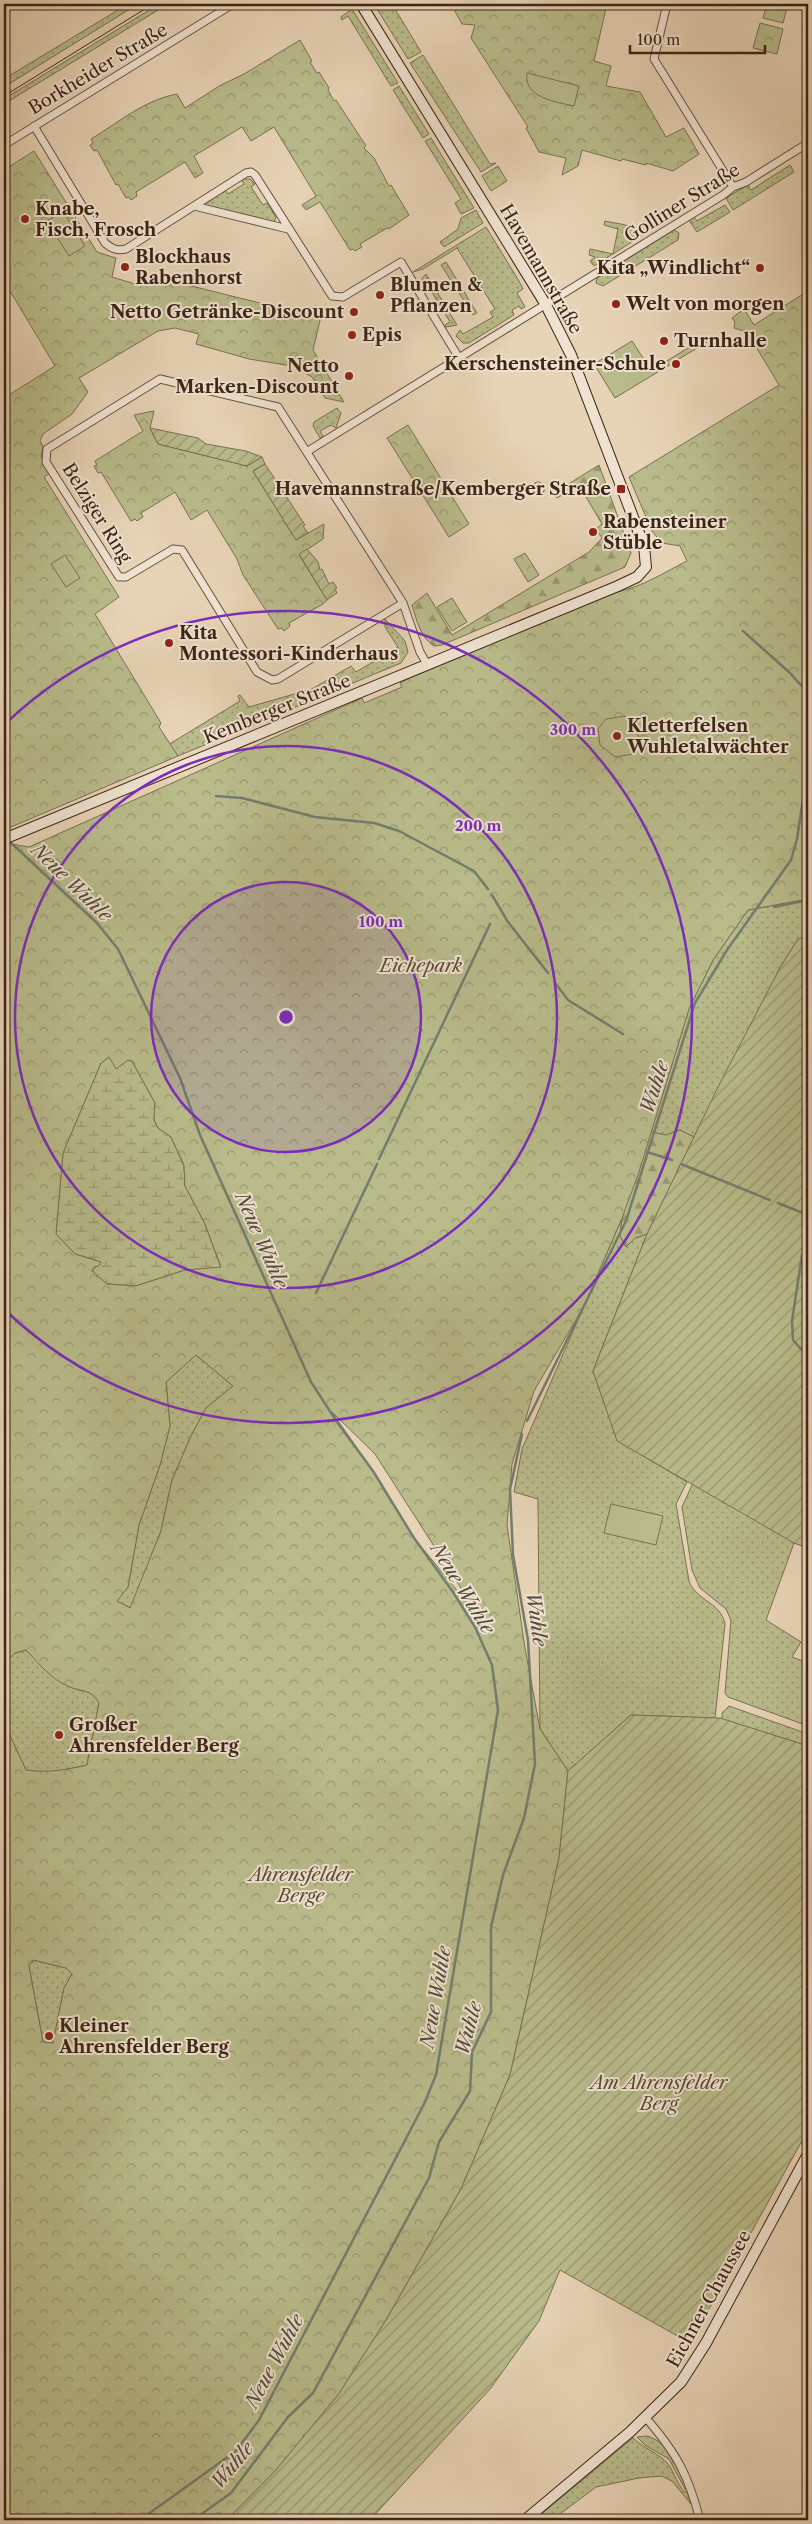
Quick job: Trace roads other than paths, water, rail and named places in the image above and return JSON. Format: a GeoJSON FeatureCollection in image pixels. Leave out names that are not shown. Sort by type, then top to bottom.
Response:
{"type":"FeatureCollection","features":[{"type":"Feature","properties":{"kind":"main road","name":"Havemannstraße"},"geometry":{"type":"LineString","coordinates":[[361,4],[546,305],[571,356],[644,546],[646,559],[643,572]]}},
{"type":"Feature","properties":{"kind":"main road","name":"Kemberger Straße"},"geometry":{"type":"LineString","coordinates":[[4,839],[618,586],[643,572]]}},
{"type":"Feature","properties":{"kind":"main road","name":"Eichner Chaussee"},"geometry":{"type":"LineString","coordinates":[[525,2520],[646,2418],[682,2382],[808,2154]]}},
{"type":"Feature","properties":{"kind":"street","name":"Borkheider Straße"},"geometry":{"type":"LineString","coordinates":[[4,145],[234,4]]}},
{"type":"Feature","properties":{"kind":"street"},"geometry":{"type":"LineString","coordinates":[[667,4],[654,59],[733,187]]}},
{"type":"Feature","properties":{"kind":"street"},"geometry":{"type":"LineString","coordinates":[[34,126],[106,243],[111,248],[120,250],[126,248],[246,173],[251,172],[324,288],[334,297],[340,298],[348,294],[401,262],[459,358]]}},
{"type":"Feature","properties":{"kind":"street","name":"Golliner Straße"},"geometry":{"type":"LineString","coordinates":[[308,451],[723,196],[733,187],[746,182],[808,143]]}},
{"type":"Feature","properties":{"kind":"street"},"geometry":{"type":"LineString","coordinates":[[194,206],[288,229]]}},
{"type":"Feature","properties":{"kind":"street","name":"Belziger Ring"},"geometry":{"type":"LineString","coordinates":[[403,603],[278,679],[266,678],[257,672],[182,550],[173,549],[126,578],[119,577],[45,457],[51,445],[160,379],[278,407],[308,451],[403,603],[420,652],[427,664]]}},
{"type":"Feature","properties":{"kind":"street"},"geometry":{"type":"LineString","coordinates":[[646,2418],[670,2446],[684,2470],[700,2520]]}},
{"type":"Feature","properties":{"kind":"waterway"},"geometry":{"type":"LineString","coordinates":[[743,631],[789,672],[808,693]]}},
{"type":"Feature","properties":{"kind":"waterway","name":"Wuhle"},"geometry":{"type":"LineString","coordinates":[[527,1421],[626,1221],[695,1003],[727,950],[791,860],[797,839],[808,766]]}},
{"type":"Feature","properties":{"kind":"waterway"},"geometry":{"type":"LineString","coordinates":[[216,796],[242,798],[315,817],[374,823],[399,831],[474,871],[488,889]]}},
{"type":"Feature","properties":{"kind":"waterway","name":"Neue Wuhle"},"geometry":{"type":"LineString","coordinates":[[8,840],[97,923],[118,949],[180,1078],[200,1135],[311,1382],[337,1422],[373,1471],[414,1538],[453,1592],[475,1627],[492,1665],[498,1710],[436,2075],[424,2104],[259,2420],[236,2451],[140,2520]]}},
{"type":"Feature","properties":{"kind":"waterway"},"geometry":{"type":"LineString","coordinates":[[492,895],[508,922],[548,973]]}},
{"type":"Feature","properties":{"kind":"waterway"},"geometry":{"type":"LineString","coordinates":[[774,907],[808,900]]}},
{"type":"Feature","properties":{"kind":"waterway"},"geometry":{"type":"LineString","coordinates":[[379,1159],[490,924]]}},
{"type":"Feature","properties":{"kind":"waterway"},"geometry":{"type":"LineString","coordinates":[[556,984],[568,1000],[623,1034]]}},
{"type":"Feature","properties":{"kind":"waterway"},"geometry":{"type":"LineString","coordinates":[[647,1152],[672,1160]]}},
{"type":"Feature","properties":{"kind":"waterway"},"geometry":{"type":"LineString","coordinates":[[316,1293],[377,1164]]}},
{"type":"Feature","properties":{"kind":"waterway"},"geometry":{"type":"LineString","coordinates":[[681,1164],[770,1200]]}},
{"type":"Feature","properties":{"kind":"waterway"},"geometry":{"type":"LineString","coordinates":[[778,1203],[808,1215]]}},
{"type":"Feature","properties":{"kind":"waterway"},"geometry":{"type":"LineString","coordinates":[[805,1243],[808,1218]]}},
{"type":"Feature","properties":{"kind":"waterway"},"geometry":{"type":"LineString","coordinates":[[802,1255],[792,1321],[793,1340],[808,1357]]}},
{"type":"Feature","properties":{"kind":"waterway","name":"Wuhle"},"geometry":{"type":"LineString","coordinates":[[193,2520],[231,2493],[288,2417],[313,2393],[429,2178],[439,2142],[470,2091],[472,2052],[491,2012],[491,1927],[503,1875],[524,1818],[535,1764],[528,1640],[513,1555],[510,1489],[522,1434]]}},
{"type":"Feature","properties":{"kind":"tram line"},"geometry":{"type":"LineString","coordinates":[[4,96],[153,4]]}},
{"type":"Feature","properties":{"kind":"place","name":"Knabe, Fisch, Frosch"},"geometry":{"type":"Point","coordinates":[25,219]}},
{"type":"Feature","properties":{"kind":"place","name":"Blockhaus Rabenhorst"},"geometry":{"type":"Point","coordinates":[125,267]}},
{"type":"Feature","properties":{"kind":"place","name":"Kita „Windlicht“"},"geometry":{"type":"Point","coordinates":[760,268]}},
{"type":"Feature","properties":{"kind":"place","name":"Blumen & Pflanzen"},"geometry":{"type":"Point","coordinates":[380,295]}},
{"type":"Feature","properties":{"kind":"place","name":"Welt von morgen"},"geometry":{"type":"Point","coordinates":[616,304]}},
{"type":"Feature","properties":{"kind":"place","name":"Netto Getränke-Discount"},"geometry":{"type":"Point","coordinates":[354,312]}},
{"type":"Feature","properties":{"kind":"place","name":"Epis"},"geometry":{"type":"Point","coordinates":[352,335]}},
{"type":"Feature","properties":{"kind":"place","name":"Turnhalle"},"geometry":{"type":"Point","coordinates":[664,341]}},
{"type":"Feature","properties":{"kind":"place","name":"Kerschensteiner-Schule"},"geometry":{"type":"Point","coordinates":[676,364]}},
{"type":"Feature","properties":{"kind":"place","name":"Netto Marken-Discount"},"geometry":{"type":"Point","coordinates":[349,376]}},
{"type":"Feature","properties":{"kind":"place","name":"Havemannstraße/Kemberger Straße"},"geometry":{"type":"Point","coordinates":[621,489]}},
{"type":"Feature","properties":{"kind":"place","name":"Rabensteiner Stüble"},"geometry":{"type":"Point","coordinates":[593,532]}},
{"type":"Feature","properties":{"kind":"place","name":"Kita Montessori-Kinderhaus"},"geometry":{"type":"Point","coordinates":[169,643]}},
{"type":"Feature","properties":{"kind":"place","name":"Kletterfelsen Wuhletalwächter"},"geometry":{"type":"Point","coordinates":[617,736]}},
{"type":"Feature","properties":{"kind":"place","name":"Großer Ahrensfelder Berg"},"geometry":{"type":"Point","coordinates":[59,1735]}},
{"type":"Feature","properties":{"kind":"place","name":"Kleiner Ahrensfelder Berg"},"geometry":{"type":"Point","coordinates":[49,2036]}},
{"type":"Feature","properties":{"kind":"park label","name":"Eichepark"},"geometry":{"type":"Point","coordinates":[421,966]}},
{"type":"Feature","properties":{"kind":"park label","name":"Ahrensfelder Berge"},"geometry":{"type":"Point","coordinates":[301,1885]}},
{"type":"Feature","properties":{"kind":"park label","name":"Am Ahrensfelder Berg"},"geometry":{"type":"Point","coordinates":[659,2093]}}]}
